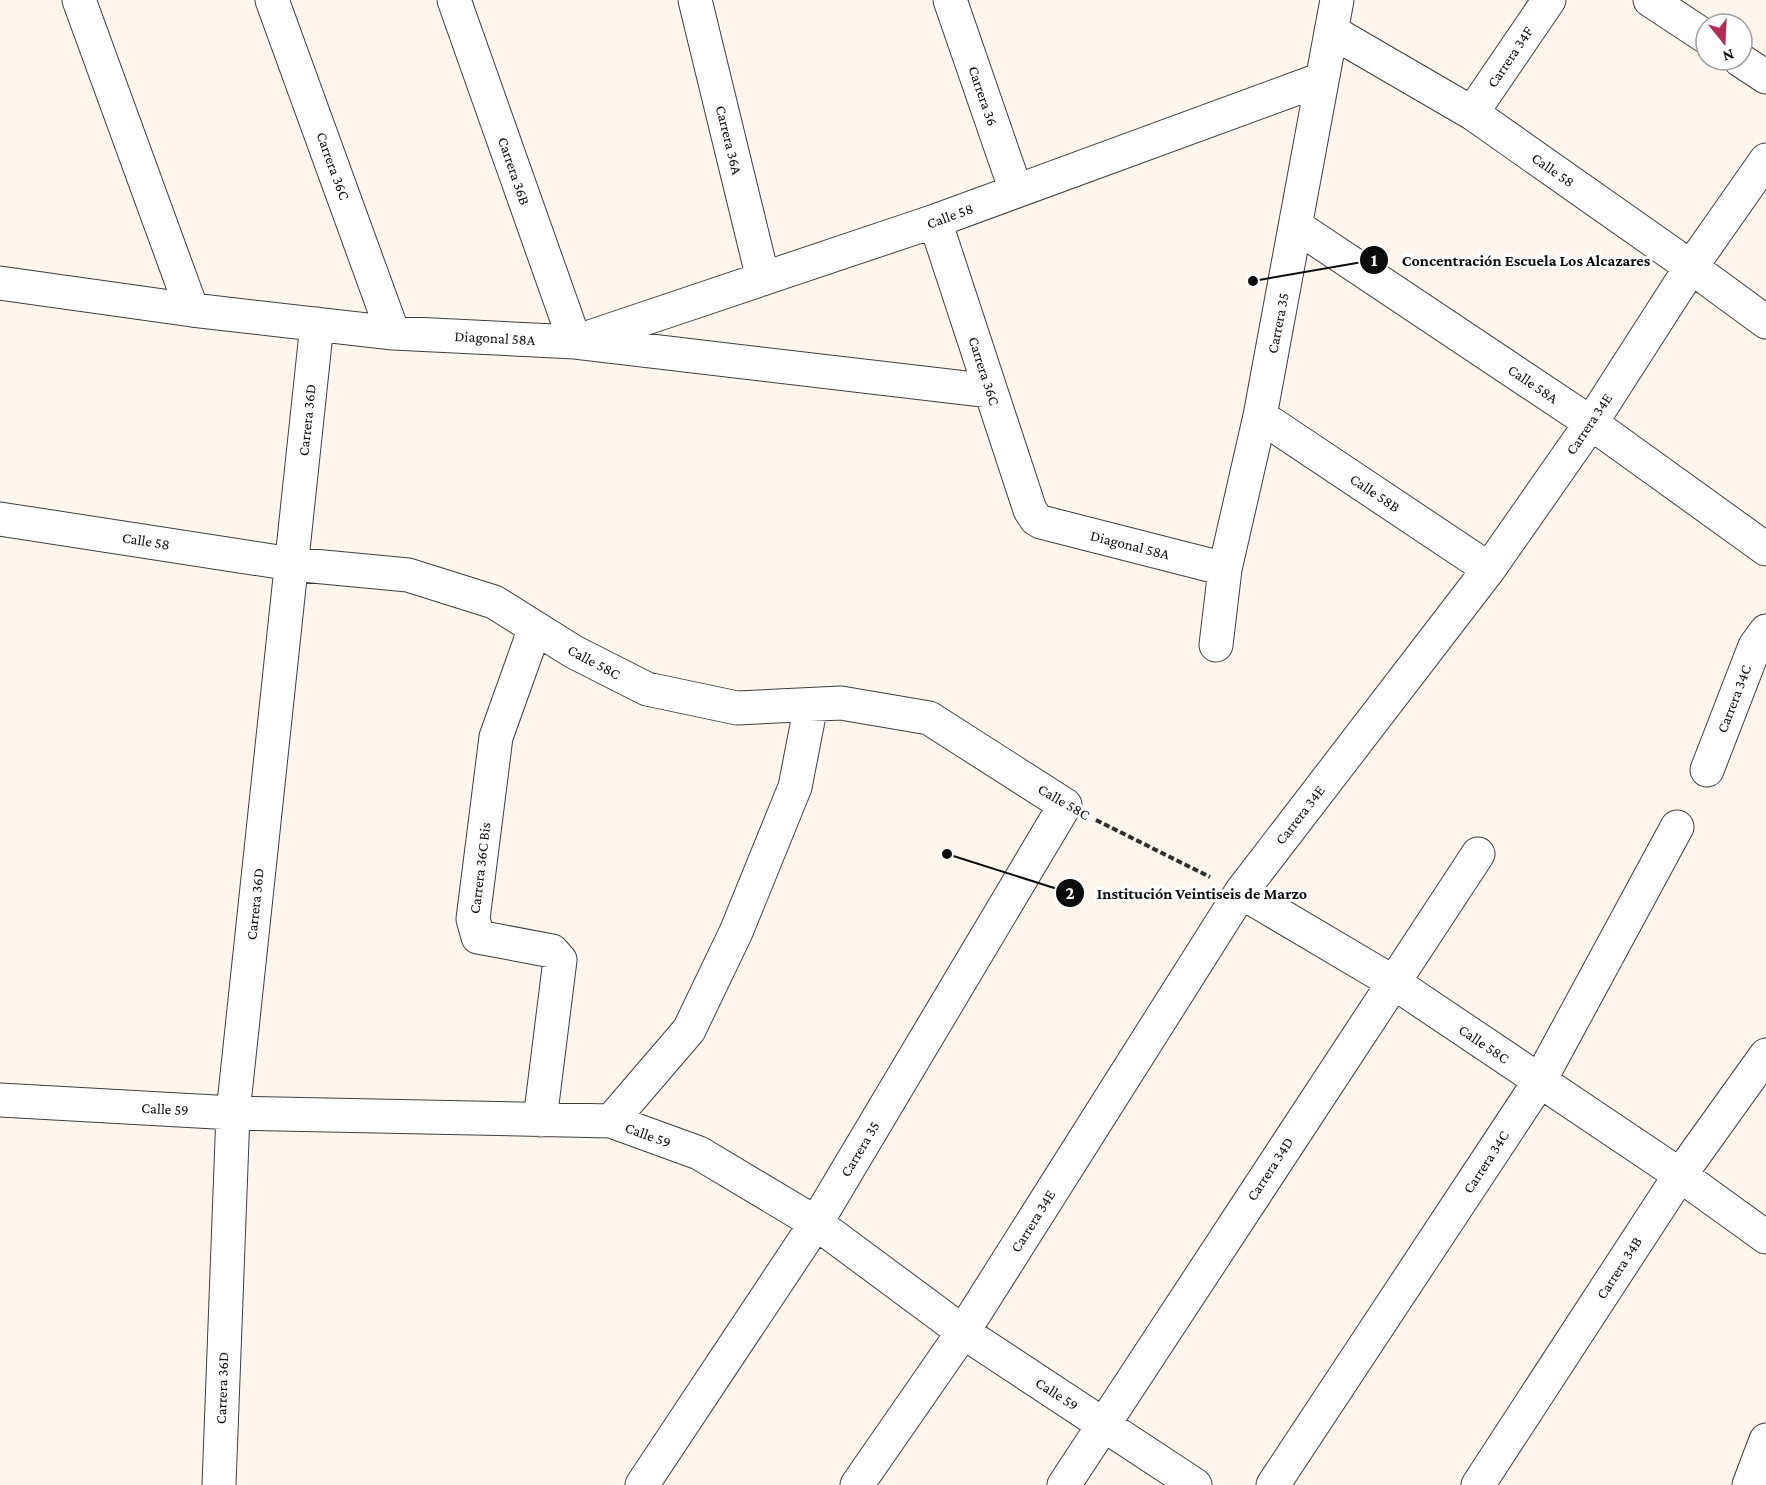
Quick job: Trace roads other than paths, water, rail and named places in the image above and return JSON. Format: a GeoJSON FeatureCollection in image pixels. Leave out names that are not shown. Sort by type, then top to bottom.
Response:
{"type":"FeatureCollection","features":[{"type":"Feature","properties":{"kind":"street"},"geometry":{"type":"LineString","coordinates":[[79,0],[192,310]]}},
{"type":"Feature","properties":{"kind":"street","name":"Carrera 36C"},"geometry":{"type":"LineString","coordinates":[[272,0],[393,333]]}},
{"type":"Feature","properties":{"kind":"street","name":"Carrera 36B"},"geometry":{"type":"LineString","coordinates":[[454,0],[575,342]]}},
{"type":"Feature","properties":{"kind":"street","name":"Carrera 36A"},"geometry":{"type":"LineString","coordinates":[[695,0],[763,279]]}},
{"type":"Feature","properties":{"kind":"street","name":"Carrera 36"},"geometry":{"type":"LineString","coordinates":[[950,0],[1016,191]]}},
{"type":"Feature","properties":{"kind":"street","name":"Carrera 34F"},"geometry":{"type":"LineString","coordinates":[[1472,113],[1549,0]]}},
{"type":"Feature","properties":{"kind":"street"},"geometry":{"type":"LineString","coordinates":[[1650,0],[1694,30]]}},
{"type":"Feature","properties":{"kind":"street","name":"Calle 58"},"geometry":{"type":"LineString","coordinates":[[1334,16],[1766,322]]}},
{"type":"Feature","properties":{"kind":"street","name":"Carrera 35"},"geometry":{"type":"LineString","coordinates":[[1215,645],[1225,569],[1260,416],[1334,16]]}},
{"type":"Feature","properties":{"kind":"street","name":"Calle 58"},"geometry":{"type":"LineString","coordinates":[[575,342],[935,222],[1322,79]]}},
{"type":"Feature","properties":{"kind":"street","name":"Carrera 34E"},"geometry":{"type":"LineString","coordinates":[[857,1485],[963,1332],[1241,892],[1489,569],[1591,423],[1691,267],[1766,160]]}},
{"type":"Feature","properties":{"kind":"street","name":"Carrera 36C"},"geometry":{"type":"LineString","coordinates":[[935,222],[1030,510],[1036,519]]}},
{"type":"Feature","properties":{"kind":"street","name":"Calle 58A"},"geometry":{"type":"LineString","coordinates":[[1296,226],[1591,423],[1766,549]]}},
{"type":"Feature","properties":{"kind":"street","name":"Diagonal 58A"},"geometry":{"type":"LineString","coordinates":[[0,283],[192,310],[393,333],[575,342],[991,391]]}},
{"type":"Feature","properties":{"kind":"street","name":"Carrera 36D"},"geometry":{"type":"LineString","coordinates":[[219,1485],[232,1113],[316,324]]}},
{"type":"Feature","properties":{"kind":"street","name":"Calle 58B"},"geometry":{"type":"LineString","coordinates":[[1260,416],[1489,569]]}},
{"type":"Feature","properties":{"kind":"street","name":"Calle 58"},"geometry":{"type":"LineString","coordinates":[[0,519],[292,564]]}},
{"type":"Feature","properties":{"kind":"street","name":"Diagonal 58A"},"geometry":{"type":"LineString","coordinates":[[1036,519],[1225,569]]}},
{"type":"Feature","properties":{"kind":"street","name":"Calle 58C"},"geometry":{"type":"LineString","coordinates":[[292,564],[408,575],[494,602],[574,652],[647,689],[737,708],[842,703],[929,718],[1065,805]]}},
{"type":"Feature","properties":{"kind":"street","name":"Carrera 36C Bis"},"geometry":{"type":"LineString","coordinates":[[536,628],[496,737],[473,919],[477,937],[552,951],[560,960],[540,1120]]}},
{"type":"Feature","properties":{"kind":"street","name":"Carrera 34C"},"geometry":{"type":"LineString","coordinates":[[1707,770],[1755,646],[1766,631]]}},
{"type":"Feature","properties":{"kind":"street"},"geometry":{"type":"LineString","coordinates":[[611,1121],[689,1030],[736,932],[795,787],[811,705]]}},
{"type":"Feature","properties":{"kind":"street","name":"Carrera 35"},"geometry":{"type":"LineString","coordinates":[[642,1485],[816,1223],[1065,805]]}},
{"type":"Feature","properties":{"kind":"street","name":"Carrera 34C"},"geometry":{"type":"LineString","coordinates":[[1273,1485],[1539,1082],[1677,826]]}},
{"type":"Feature","properties":{"kind":"street","name":"Carrera 34D"},"geometry":{"type":"LineString","coordinates":[[1064,1485],[1478,854]]}},
{"type":"Feature","properties":{"kind":"street","name":"Calle 58C"},"geometry":{"type":"LineString","coordinates":[[1241,892],[1393,982],[1680,1175],[1766,1237]]}},
{"type":"Feature","properties":{"kind":"street","name":"Carrera 34B"},"geometry":{"type":"LineString","coordinates":[[1478,1485],[1680,1175],[1766,1055]]}},
{"type":"Feature","properties":{"kind":"street","name":"Calle 59"},"geometry":{"type":"LineString","coordinates":[[0,1100],[232,1113],[611,1121],[699,1153],[816,1223],[963,1332],[1195,1485]]}},
{"type":"Feature","properties":{"kind":"street"},"geometry":{"type":"LineString","coordinates":[[1749,1485],[1766,1440]]}},
{"type":"Feature","properties":{"kind":"place","name":"Concentración Escuela Los Alcazares"},"geometry":{"type":"Point","coordinates":[1253,281]}},
{"type":"Feature","properties":{"kind":"place","name":"Institución Veintiseis de Marzo"},"geometry":{"type":"Point","coordinates":[947,854]}}]}
